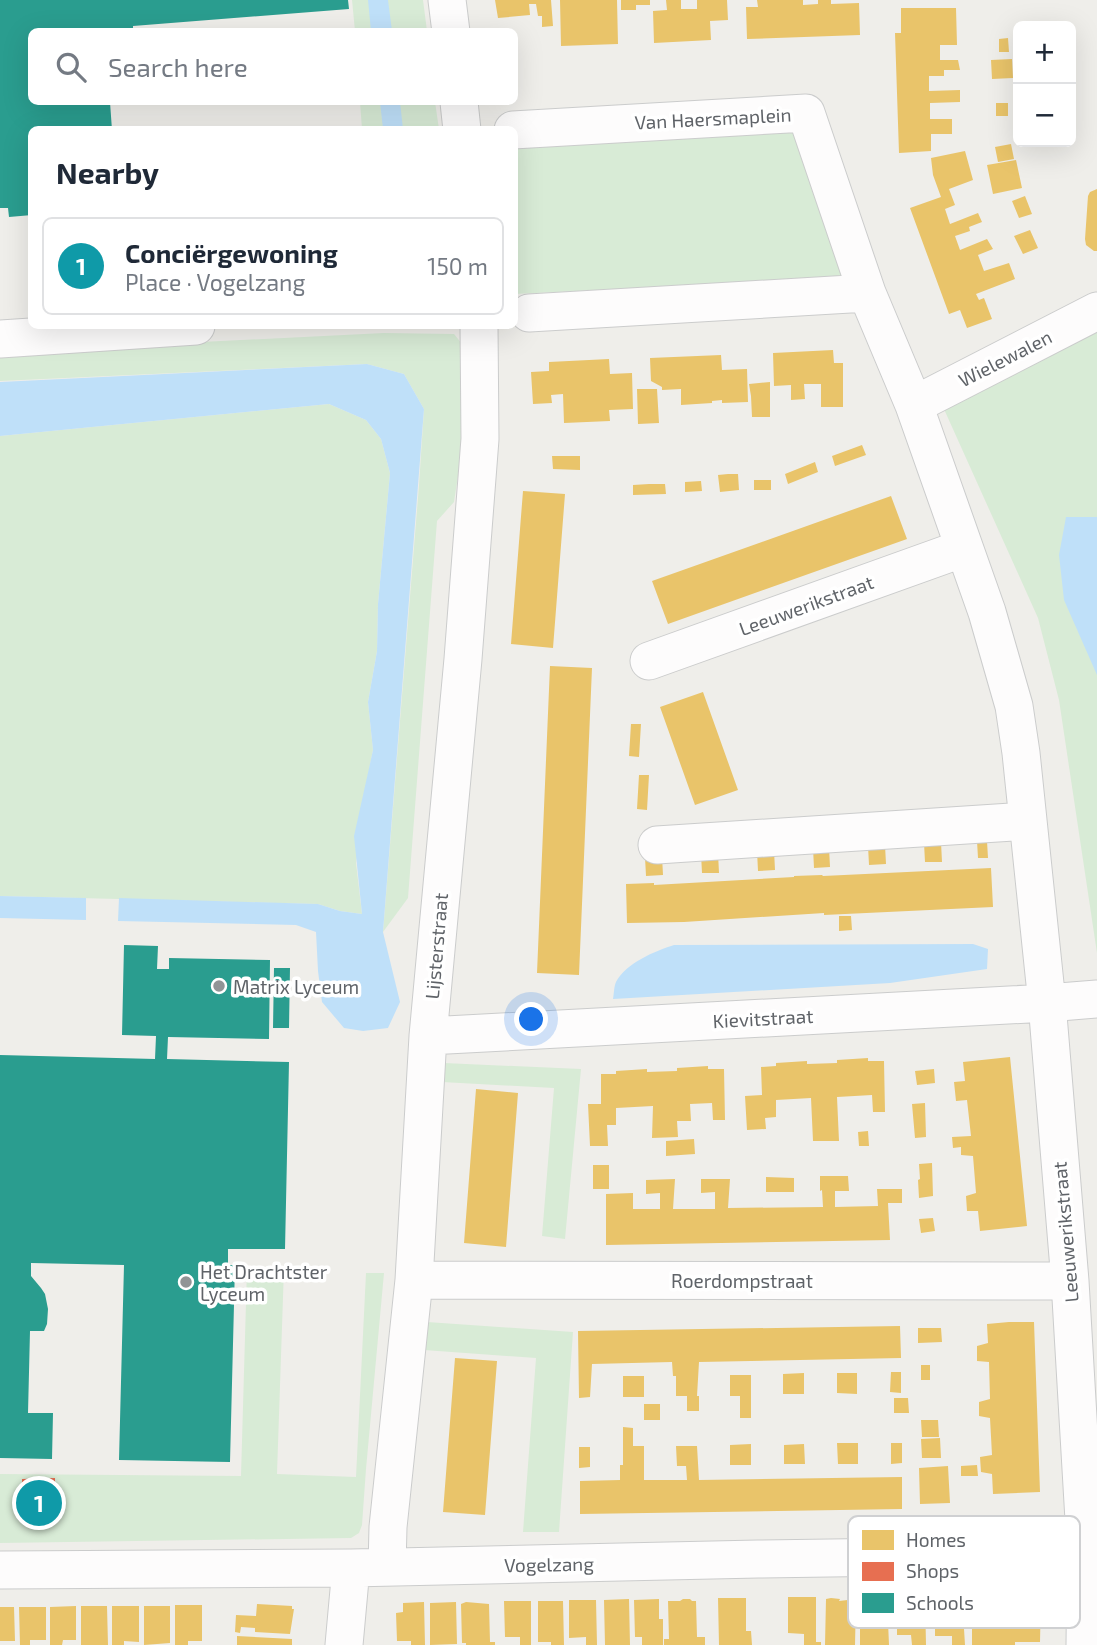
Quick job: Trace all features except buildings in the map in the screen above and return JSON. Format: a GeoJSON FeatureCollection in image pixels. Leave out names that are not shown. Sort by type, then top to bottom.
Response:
{"type":"FeatureCollection","features":[{"type":"Feature","properties":{"kind":"street"},"geometry":{"type":"LineString","coordinates":[[447,0],[450,28]]}},
{"type":"Feature","properties":{"kind":"street"},"geometry":{"type":"LineString","coordinates":[[459,105],[462,126]]}},
{"type":"Feature","properties":{"kind":"street","name":"Van Haersmaplein"},"geometry":{"type":"LineString","coordinates":[[518,130],[806,113],[867,293],[914,405]]}},
{"type":"Feature","properties":{"kind":"street"},"geometry":{"type":"LineString","coordinates":[[529,313],[867,293]]}},
{"type":"Feature","properties":{"kind":"street","name":"Wielewalen"},"geometry":{"type":"LineString","coordinates":[[914,405],[1097,310]]}},
{"type":"Feature","properties":{"kind":"street"},"geometry":{"type":"LineString","coordinates":[[0,339],[151,329]]}},
{"type":"Feature","properties":{"kind":"street","name":"Lijsterstraat"},"geometry":{"type":"LineString","coordinates":[[387,1567],[388,1527],[414,1280],[428,1036],[481,439],[480,329]]}},
{"type":"Feature","properties":{"kind":"street","name":"Leeuwerikstraat"},"geometry":{"type":"LineString","coordinates":[[914,405],[987,612],[1014,706],[1021,753],[1047,1003],[1092,1554],[1085,1645]]}},
{"type":"Feature","properties":{"kind":"street","name":"Leeuwerikstraat"},"geometry":{"type":"LineString","coordinates":[[649,661],[964,548]]}},
{"type":"Feature","properties":{"kind":"street"},"geometry":{"type":"LineString","coordinates":[[657,845],[1028,821]]}},
{"type":"Feature","properties":{"kind":"street","name":"Kievitstraat"},"geometry":{"type":"LineString","coordinates":[[428,1036],[1097,999]]}},
{"type":"Feature","properties":{"kind":"street","name":"Roerdompstraat"},"geometry":{"type":"LineString","coordinates":[[414,1280],[1070,1281]]}},
{"type":"Feature","properties":{"kind":"street","name":"Vogelzang"},"geometry":{"type":"LineString","coordinates":[[0,1570],[351,1568],[848,1558]]}},
{"type":"Feature","properties":{"kind":"street"},"geometry":{"type":"LineString","coordinates":[[344,1645],[351,1568]]}},
{"type":"Feature","properties":{"kind":"green space"},"geometry":{"type":"Polygon","coordinates":[[[352,0],[423,0],[427,28],[355,28],[352,0]]]}},
{"type":"Feature","properties":{"kind":"green space"},"geometry":{"type":"Polygon","coordinates":[[[360,105],[435,105],[439,126],[362,126],[360,105]]]}},
{"type":"Feature","properties":{"kind":"green space"},"geometry":{"type":"Polygon","coordinates":[[[791,129],[798,140],[848,278],[518,294],[518,146],[791,129]]]}},
{"type":"Feature","properties":{"kind":"green space"},"geometry":{"type":"Polygon","coordinates":[[[1097,323],[1097,953],[1059,700],[1038,618],[939,398],[1097,323]]]}},
{"type":"Feature","properties":{"kind":"green space"},"geometry":{"type":"Polygon","coordinates":[[[384,333],[454,334],[467,350],[467,417],[454,502],[437,521],[408,898],[383,932],[424,409],[404,374],[367,364],[0,381],[0,352],[384,333]]]}},
{"type":"Feature","properties":{"kind":"green space"},"geometry":{"type":"Polygon","coordinates":[[[329,404],[366,420],[381,439],[390,473],[378,604],[377,651],[368,702],[373,750],[356,863],[362,914],[318,904],[0,896],[0,436],[329,404]]]}},
{"type":"Feature","properties":{"kind":"green space"},"geometry":{"type":"Polygon","coordinates":[[[444,1063],[581,1069],[565,1239],[542,1236],[554,1088],[442,1082],[444,1063]]]}},
{"type":"Feature","properties":{"kind":"green space"},"geometry":{"type":"Polygon","coordinates":[[[247,1268],[284,1268],[277,1474],[356,1477],[366,1273],[384,1273],[362,1525],[359,1533],[351,1538],[0,1543],[0,1474],[241,1476],[247,1268]]]}},
{"type":"Feature","properties":{"kind":"green space"},"geometry":{"type":"Polygon","coordinates":[[[427,1322],[573,1332],[559,1532],[523,1532],[536,1358],[424,1350],[427,1322]]]}},
{"type":"Feature","properties":{"kind":"water"},"geometry":{"type":"Polygon","coordinates":[[[368,0],[388,0],[392,28],[371,28],[368,0]]]}},
{"type":"Feature","properties":{"kind":"water"},"geometry":{"type":"Polygon","coordinates":[[[380,105],[400,105],[403,126],[383,126],[380,105]]]}},
{"type":"Feature","properties":{"kind":"water"},"geometry":{"type":"Polygon","coordinates":[[[367,364],[404,374],[424,409],[383,932],[400,1002],[388,1028],[363,1031],[344,1028],[322,1002],[316,932],[296,925],[118,921],[119,898],[318,904],[362,914],[354,836],[373,750],[368,702],[377,651],[378,604],[390,473],[381,439],[366,420],[329,404],[0,436],[0,382],[367,364]]]}},
{"type":"Feature","properties":{"kind":"water"},"geometry":{"type":"Polygon","coordinates":[[[1066,517],[1097,517],[1097,675],[1064,600],[1059,555],[1066,517]]]}},
{"type":"Feature","properties":{"kind":"water"},"geometry":{"type":"Polygon","coordinates":[[[0,896],[86,898],[86,920],[0,918],[0,896]]]}},
{"type":"Feature","properties":{"kind":"water"},"geometry":{"type":"Polygon","coordinates":[[[973,944],[988,949],[987,969],[890,983],[613,999],[616,982],[627,969],[650,954],[674,945],[973,944]]]}},
{"type":"Feature","properties":{"kind":"place","name":"Matrix Lyceum"},"geometry":{"type":"Point","coordinates":[219,986]}},
{"type":"Feature","properties":{"kind":"place","name":"Het Drachtster Lyceum"},"geometry":{"type":"Point","coordinates":[186,1282]}},
{"type":"Feature","properties":{"kind":"place","name":"Conciërgewoning"},"geometry":{"type":"Point","coordinates":[39,1503]}}]}
